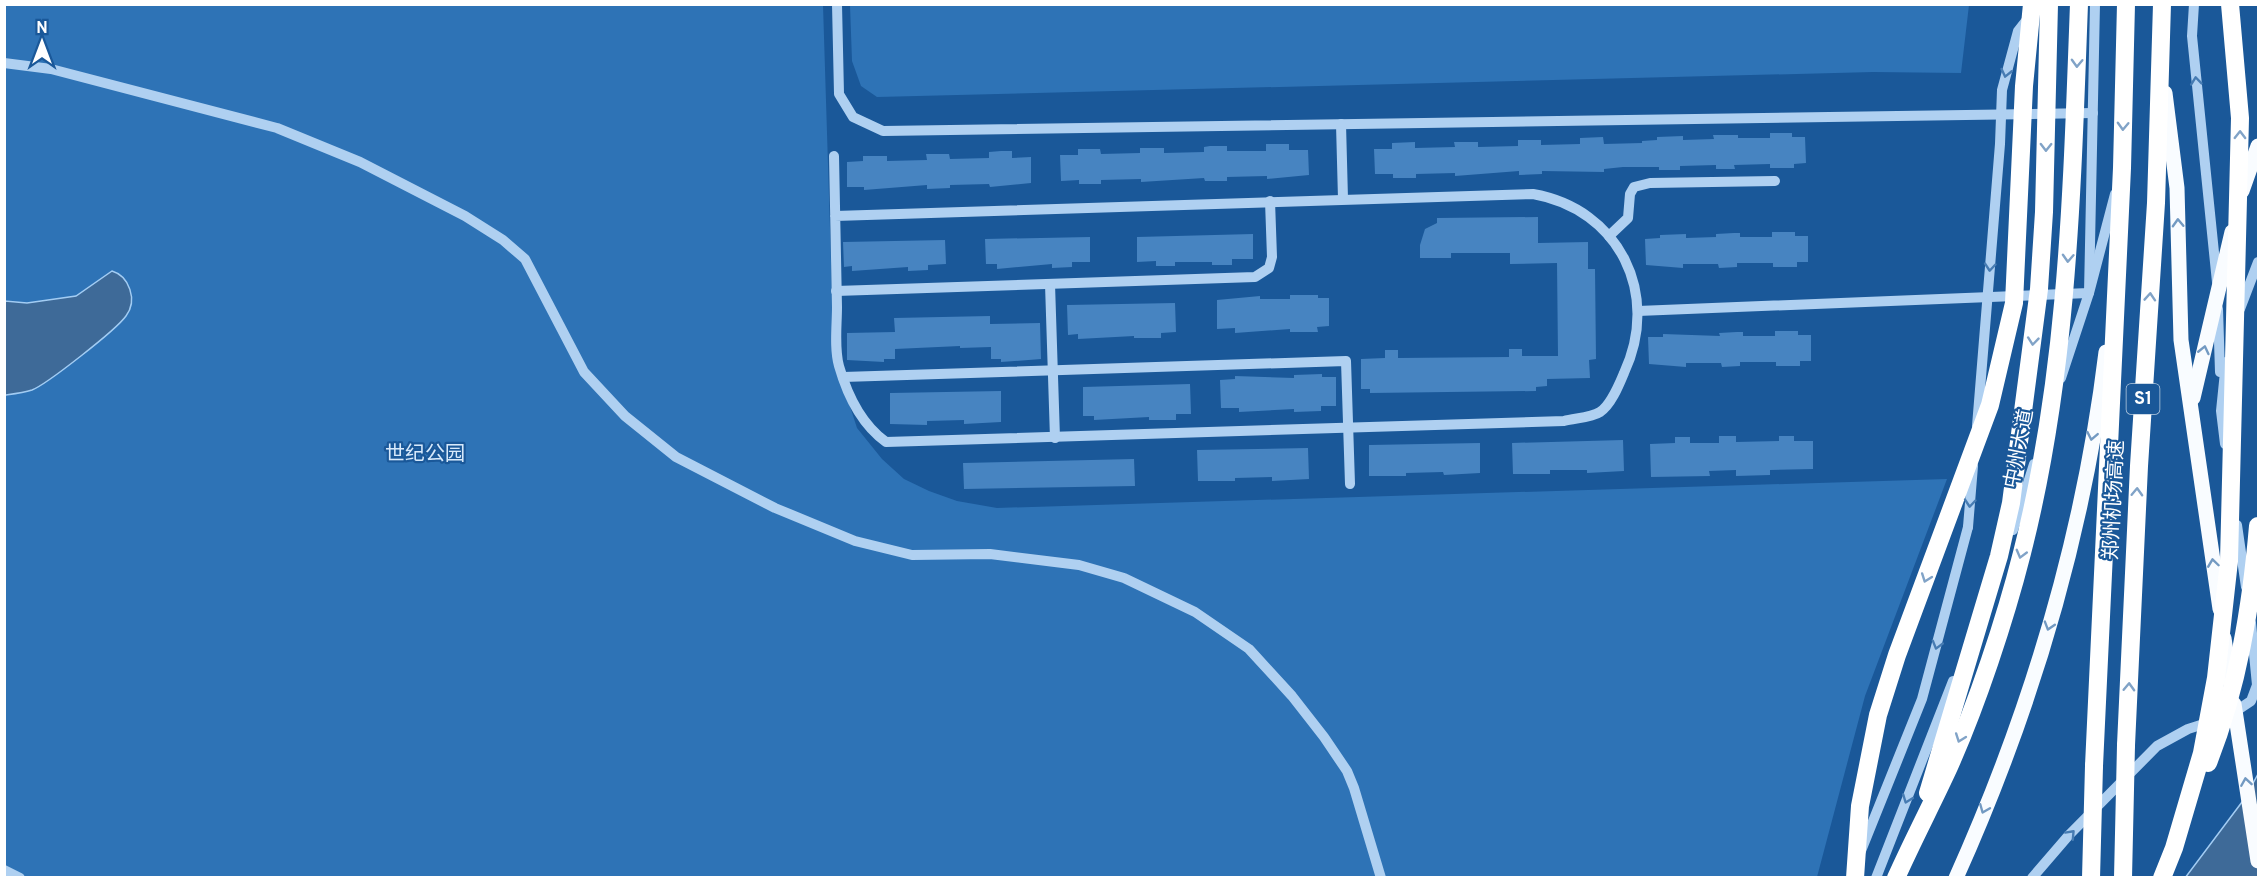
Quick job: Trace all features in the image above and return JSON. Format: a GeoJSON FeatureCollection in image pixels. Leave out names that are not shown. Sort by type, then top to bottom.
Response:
{"type":"FeatureCollection","features":[{"type":"Feature","properties":{"kind":"highway"},"geometry":{"type":"LineString","coordinates":[[1855,878],[1860,806],[1878,715],[1897,655],[1990,405],[2014,303],[2024,86],[2031,4]]}},
{"type":"Feature","properties":{"kind":"highway"},"geometry":{"type":"LineString","coordinates":[[1917,832],[1999,556],[2011,503],[2039,289],[2044,212],[2049,4]]}},
{"type":"Feature","properties":{"kind":"highway","name":"中州大道"},"geometry":{"type":"LineString","coordinates":[[1896,878],[1949,766],[1987,663],[2022,554],[2038,481],[2058,368],[2067,280],[2079,4]]}},
{"type":"Feature","properties":{"kind":"highway"},"geometry":{"type":"LineString","coordinates":[[2116,274],[2122,168],[2126,4]]}},
{"type":"Feature","properties":{"kind":"highway"},"geometry":{"type":"LineString","coordinates":[[2161,53],[2162,4]]}},
{"type":"Feature","properties":{"kind":"highway"},"geometry":{"type":"LineString","coordinates":[[2174,848],[2202,753],[2216,678],[2231,522],[2240,118],[2230,4]]}},
{"type":"Feature","properties":{"kind":"highway","name":"郑州机场高速"},"geometry":{"type":"LineString","coordinates":[[2123,878],[2139,466],[2156,203],[2161,53]]}},
{"type":"Feature","properties":{"kind":"highway","name":"郑州机场高速"},"geometry":{"type":"LineString","coordinates":[[2091,878],[2116,274]]}},
{"type":"Feature","properties":{"kind":"highway"},"geometry":{"type":"LineString","coordinates":[[2162,878],[2225,721],[2242,654],[2259,526]]}},
{"type":"Feature","properties":{"kind":"main road"},"geometry":{"type":"LineString","coordinates":[[2161,53],[2177,188],[2181,340],[2259,861]]}},
{"type":"Feature","properties":{"kind":"main road"},"geometry":{"type":"LineString","coordinates":[[2191,407],[2245,178],[2259,146]]}},
{"type":"Feature","properties":{"kind":"main road"},"geometry":{"type":"LineString","coordinates":[[1956,878],[2022,713],[2062,583],[2100,396],[2116,274]]}},
{"type":"Feature","properties":{"kind":"street"},"geometry":{"type":"LineString","coordinates":[[837,4],[839,94],[853,117],[883,131],[2093,113]]}},
{"type":"Feature","properties":{"kind":"street"},"geometry":{"type":"LineString","coordinates":[[1849,878],[1922,699],[1968,528],[2000,144],[2002,90],[2018,31],[2042,4]]}},
{"type":"Feature","properties":{"kind":"street"},"geometry":{"type":"LineString","coordinates":[[2089,293],[2096,4]]}},
{"type":"Feature","properties":{"kind":"street"},"geometry":{"type":"LineString","coordinates":[[2032,878],[2069,835],[2157,746],[2187,729],[2229,716],[2251,701],[2257,685],[2255,650],[2221,411],[2218,291],[2192,36],[2194,4]]}},
{"type":"Feature","properties":{"kind":"street"},"geometry":{"type":"LineString","coordinates":[[4,63],[51,69],[277,128],[360,162],[465,216],[503,240],[525,259],[584,372],[617,409],[676,457],[775,508],[855,541],[912,555],[990,554],[1079,565],[1124,578],[1195,612],[1249,649],[1292,696],[1324,737],[1347,771],[1354,788],[1381,878]]}},
{"type":"Feature","properties":{"kind":"street"},"geometry":{"type":"LineString","coordinates":[[1341,124],[1343,199]]}},
{"type":"Feature","properties":{"kind":"street"},"geometry":{"type":"LineString","coordinates":[[834,156],[836,291],[838,363],[865,422],[886,442],[1564,421],[1600,412],[1617,387],[1628,364],[1635,340],[1638,311],[1636,292],[1623,256],[1605,228],[1581,210],[1557,199],[1533,194],[835,216]]}},
{"type":"Feature","properties":{"kind":"street"},"geometry":{"type":"LineString","coordinates":[[1876,878],[2011,534],[2089,293],[2122,168]]}},
{"type":"Feature","properties":{"kind":"street"},"geometry":{"type":"LineString","coordinates":[[1609,236],[1628,218],[1630,194],[1634,187],[1650,183],[1774,181]]}},
{"type":"Feature","properties":{"kind":"street"},"geometry":{"type":"LineString","coordinates":[[836,291],[1255,277],[1269,268],[1272,257],[1270,201]]}},
{"type":"Feature","properties":{"kind":"street"},"geometry":{"type":"LineString","coordinates":[[2221,411],[2228,347],[2259,262]]}},
{"type":"Feature","properties":{"kind":"street"},"geometry":{"type":"LineString","coordinates":[[1050,284],[1055,438]]}},
{"type":"Feature","properties":{"kind":"street"},"geometry":{"type":"LineString","coordinates":[[1638,311],[2089,293]]}},
{"type":"Feature","properties":{"kind":"street"},"geometry":{"type":"LineString","coordinates":[[843,377],[1346,361],[1350,484]]}},
{"type":"Feature","properties":{"kind":"street"},"geometry":{"type":"LineString","coordinates":[[4,870],[20,878]]}},
{"type":"Feature","properties":{"kind":"green space"},"geometry":{"type":"Polygon","coordinates":[[[850,4],[1969,5],[1961,73],[1873,72],[877,97],[861,86],[852,61],[850,4]]]}},
{"type":"Feature","properties":{"kind":"green space","name":"世纪公园"},"geometry":{"type":"Polygon","coordinates":[[[5,5],[823,5],[834,357],[857,428],[882,459],[904,479],[957,501],[997,508],[1947,479],[1865,696],[1817,877],[5,878],[5,5]]]}},
{"type":"Feature","properties":{"kind":"shaded area"},"geometry":{"type":"Polygon","coordinates":[[[112,271],[123,278],[130,289],[130,310],[120,323],[66,368],[40,386],[29,391],[5,395],[5,301],[27,303],[76,296],[112,271]]]}},
{"type":"Feature","properties":{"kind":"shaded area"},"geometry":{"type":"Polygon","coordinates":[[[2258,774],[2258,877],[2185,878],[2245,798],[2258,774]]]}},
{"type":"Feature","properties":{"kind":"building"},"geometry":{"type":"Polygon","coordinates":[[[1770,133],[1792,133],[1792,137],[1805,137],[1806,163],[1794,164],[1794,168],[1770,168],[1770,164],[1734,165],[1735,169],[1716,169],[1716,165],[1680,166],[1680,170],[1659,170],[1659,167],[1623,167],[1604,169],[1604,172],[1542,171],[1542,174],[1519,175],[1519,171],[1455,176],[1455,173],[1416,174],[1416,178],[1393,178],[1393,174],[1375,174],[1374,149],[1392,149],[1392,143],[1415,142],[1415,148],[1455,147],[1454,142],[1478,142],[1478,147],[1518,146],[1518,140],[1541,140],[1541,145],[1580,144],[1580,138],[1603,137],[1604,144],[1642,143],[1642,141],[1657,140],[1657,137],[1683,136],[1683,140],[1714,139],[1713,135],[1770,138],[1770,133]]]}},
{"type":"Feature","properties":{"kind":"building"},"geometry":{"type":"Polygon","coordinates":[[[1266,144],[1289,144],[1289,150],[1308,150],[1309,175],[1267,179],[1267,176],[1227,177],[1227,181],[1205,181],[1204,178],[1141,182],[1141,179],[1101,180],[1101,184],[1079,184],[1079,180],[1061,181],[1060,155],[1078,155],[1078,149],[1100,149],[1101,154],[1140,153],[1140,148],[1164,148],[1164,153],[1204,152],[1204,147],[1210,146],[1227,146],[1227,151],[1266,151],[1266,144]]]}},
{"type":"Feature","properties":{"kind":"building"},"geometry":{"type":"Polygon","coordinates":[[[1012,151],[1012,158],[1031,157],[1031,183],[990,187],[989,184],[950,185],[950,188],[927,189],[927,185],[864,190],[864,187],[847,187],[847,162],[863,161],[863,156],[887,156],[887,161],[927,160],[926,154],[949,154],[950,159],[989,158],[989,152],[1012,151]]]}},
{"type":"Feature","properties":{"kind":"building"},"geometry":{"type":"Polygon","coordinates":[[[1538,217],[1538,243],[1588,242],[1588,269],[1595,269],[1596,359],[1589,360],[1590,378],[1547,379],[1547,386],[1536,387],[1536,391],[1370,393],[1370,389],[1361,389],[1361,359],[1385,358],[1385,350],[1398,350],[1398,358],[1509,357],[1509,349],[1522,349],[1522,356],[1558,356],[1557,263],[1510,264],[1510,253],[1451,253],[1451,258],[1420,258],[1420,245],[1425,229],[1437,223],[1437,218],[1538,217]]]}},
{"type":"Feature","properties":{"kind":"building"},"geometry":{"type":"Polygon","coordinates":[[[1772,232],[1795,232],[1795,236],[1808,236],[1808,262],[1797,262],[1797,267],[1773,267],[1773,263],[1737,263],[1737,267],[1719,268],[1718,264],[1683,264],[1683,268],[1646,265],[1645,239],[1660,238],[1660,235],[1686,234],[1686,238],[1740,233],[1740,237],[1772,237],[1772,232]]]}},
{"type":"Feature","properties":{"kind":"building"},"geometry":{"type":"Polygon","coordinates":[[[1253,234],[1253,259],[1232,259],[1232,265],[1212,265],[1212,262],[1175,262],[1175,266],[1156,266],[1156,261],[1137,262],[1137,237],[1253,234]]]}},
{"type":"Feature","properties":{"kind":"building"},"geometry":{"type":"Polygon","coordinates":[[[1090,237],[1090,262],[1072,262],[1072,267],[1052,268],[1052,264],[997,269],[997,264],[986,264],[985,239],[1090,237]]]}},
{"type":"Feature","properties":{"kind":"building"},"geometry":{"type":"Polygon","coordinates":[[[945,240],[946,264],[928,265],[928,270],[908,271],[908,267],[852,271],[852,266],[844,267],[843,242],[945,240]]]}},
{"type":"Feature","properties":{"kind":"building"},"geometry":{"type":"Polygon","coordinates":[[[1290,295],[1318,295],[1318,298],[1329,298],[1329,326],[1317,327],[1318,332],[1290,332],[1290,329],[1235,333],[1235,328],[1217,329],[1217,300],[1260,296],[1260,299],[1290,299],[1290,295]]]}},
{"type":"Feature","properties":{"kind":"building"},"geometry":{"type":"Polygon","coordinates":[[[1175,303],[1176,332],[1161,333],[1161,338],[1134,338],[1134,336],[1078,339],[1078,334],[1068,335],[1067,305],[1175,303]]]}},
{"type":"Feature","properties":{"kind":"building"},"geometry":{"type":"Polygon","coordinates":[[[990,316],[990,324],[1040,323],[1041,359],[1001,362],[1001,359],[991,359],[991,347],[960,348],[960,346],[895,349],[895,359],[884,359],[884,362],[847,360],[847,333],[895,332],[894,318],[990,316]]]}},
{"type":"Feature","properties":{"kind":"building"},"geometry":{"type":"Polygon","coordinates":[[[1775,331],[1798,331],[1798,335],[1811,335],[1811,361],[1800,361],[1800,366],[1776,366],[1776,362],[1740,362],[1740,366],[1722,367],[1721,363],[1686,363],[1686,367],[1649,364],[1648,337],[1663,337],[1663,334],[1720,336],[1719,333],[1737,332],[1743,332],[1743,336],[1775,336],[1775,331]]]}},
{"type":"Feature","properties":{"kind":"building"},"geometry":{"type":"Polygon","coordinates":[[[1322,374],[1322,377],[1336,377],[1336,406],[1321,406],[1321,411],[1294,412],[1294,409],[1239,412],[1239,408],[1221,408],[1220,380],[1235,379],[1235,376],[1294,378],[1294,375],[1322,374]]]}},
{"type":"Feature","properties":{"kind":"building"},"geometry":{"type":"Polygon","coordinates":[[[1190,384],[1191,414],[1176,414],[1176,420],[1149,420],[1149,417],[1094,420],[1094,416],[1083,416],[1083,387],[1190,384]]]}},
{"type":"Feature","properties":{"kind":"building"},"geometry":{"type":"Polygon","coordinates":[[[1001,391],[1001,422],[964,424],[964,420],[927,421],[927,425],[890,424],[890,393],[1001,391]]]}},
{"type":"Feature","properties":{"kind":"building"},"geometry":{"type":"Polygon","coordinates":[[[1719,436],[1736,436],[1736,442],[1779,441],[1779,436],[1794,436],[1794,441],[1813,441],[1813,469],[1770,470],[1770,475],[1736,476],[1736,470],[1709,471],[1710,476],[1651,477],[1650,444],[1675,443],[1675,437],[1690,437],[1690,443],[1719,443],[1719,436]]]}},
{"type":"Feature","properties":{"kind":"building"},"geometry":{"type":"Polygon","coordinates":[[[1623,440],[1624,471],[1587,473],[1587,470],[1550,470],[1550,474],[1513,474],[1512,443],[1623,440]]]}},
{"type":"Feature","properties":{"kind":"building"},"geometry":{"type":"Polygon","coordinates":[[[1480,443],[1480,473],[1444,475],[1443,472],[1406,473],[1406,476],[1369,476],[1369,445],[1480,443]]]}},
{"type":"Feature","properties":{"kind":"building"},"geometry":{"type":"Polygon","coordinates":[[[1308,448],[1309,479],[1272,481],[1272,477],[1235,478],[1235,481],[1198,481],[1197,450],[1308,448]]]}},
{"type":"Feature","properties":{"kind":"building"},"geometry":{"type":"Polygon","coordinates":[[[1134,459],[1135,486],[964,489],[963,463],[1134,459]]]}}]}
